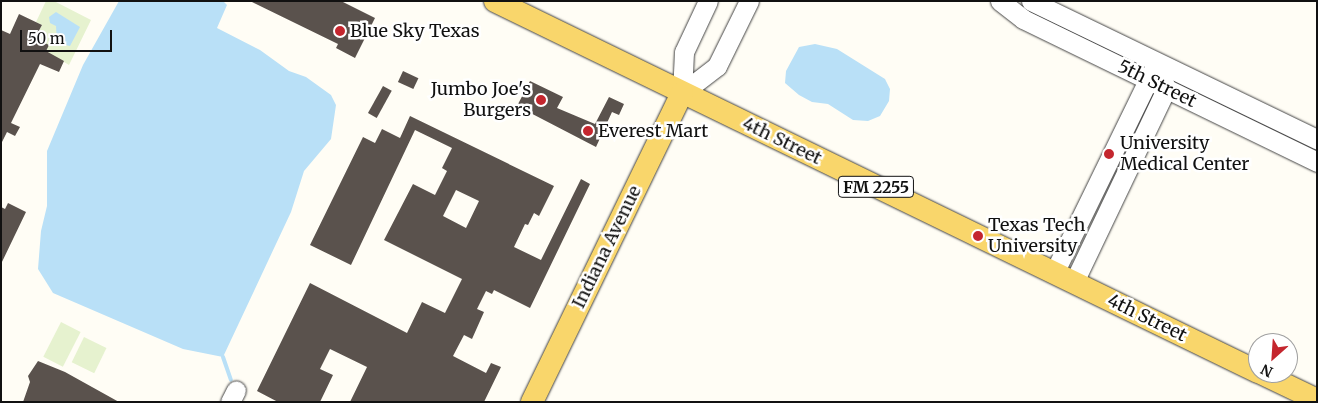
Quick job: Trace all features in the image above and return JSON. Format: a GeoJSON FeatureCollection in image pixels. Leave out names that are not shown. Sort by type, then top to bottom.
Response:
{"type":"FeatureCollection","features":[{"type":"Feature","properties":{"kind":"main road","name":"4th Street"},"geometry":{"type":"LineString","coordinates":[[495,1],[1248,367]]}},
{"type":"Feature","properties":{"kind":"main road","name":"Indiana Avenue"},"geometry":{"type":"LineString","coordinates":[[532,402],[682,93]]}},
{"type":"Feature","properties":{"kind":"main road","name":"4th Street"},"geometry":{"type":"LineString","coordinates":[[1282,383],[1317,400]]}},
{"type":"Feature","properties":{"kind":"street","name":"Indiana Avenue"},"geometry":{"type":"LineString","coordinates":[[682,93],[684,52],[708,1]]}},
{"type":"Feature","properties":{"kind":"street","name":"Indiana Avenue"},"geometry":{"type":"LineString","coordinates":[[682,93],[717,66],[749,1]]}},
{"type":"Feature","properties":{"kind":"street","name":"5th Street"},"geometry":{"type":"LineString","coordinates":[[1000,1],[1022,19],[1317,162]]}},
{"type":"Feature","properties":{"kind":"street","name":"5th Street"},"geometry":{"type":"LineString","coordinates":[[1030,1],[1317,139]]}},
{"type":"Feature","properties":{"kind":"street"},"geometry":{"type":"LineString","coordinates":[[1064,278],[1147,79],[1158,63]]}},
{"type":"Feature","properties":{"kind":"street"},"geometry":{"type":"LineString","coordinates":[[1064,278],[1166,89],[1158,63]]}},
{"type":"Feature","properties":{"kind":"green space"},"geometry":{"type":"Polygon","coordinates":[[[46,1],[54,1],[91,20],[69,65],[46,51],[35,38],[42,25],[36,22],[46,1]]]}},
{"type":"Feature","properties":{"kind":"green space"},"geometry":{"type":"Polygon","coordinates":[[[61,322],[81,332],[63,367],[43,357],[61,322]]]}},
{"type":"Feature","properties":{"kind":"green space"},"geometry":{"type":"Polygon","coordinates":[[[84,337],[106,348],[94,373],[72,362],[84,337]]]}},
{"type":"Feature","properties":{"kind":"water"},"geometry":{"type":"Polygon","coordinates":[[[119,1],[223,1],[227,5],[217,28],[260,50],[289,71],[306,77],[331,95],[336,105],[331,139],[304,171],[291,212],[223,357],[183,349],[53,293],[38,269],[41,231],[47,206],[47,151],[83,65],[119,1]]]}},
{"type":"Feature","properties":{"kind":"water"},"geometry":{"type":"Polygon","coordinates":[[[56,12],[80,27],[70,46],[57,43],[56,26],[50,23],[49,17],[56,12]]]}},
{"type":"Feature","properties":{"kind":"water"},"geometry":{"type":"Polygon","coordinates":[[[815,44],[837,49],[885,79],[890,89],[889,101],[880,116],[868,121],[853,120],[828,104],[812,102],[799,95],[785,83],[786,71],[799,47],[815,44]]]}},
{"type":"Feature","properties":{"kind":"building","name":"Blue Sky Texas"},"geometry":{"type":"Polygon","coordinates":[[[250,1],[341,1],[375,18],[355,58],[336,48],[338,44],[250,1]]]}},
{"type":"Feature","properties":{"kind":"building"},"geometry":{"type":"Polygon","coordinates":[[[19,14],[42,25],[35,38],[49,45],[46,51],[64,61],[59,72],[40,64],[11,123],[20,127],[15,136],[7,132],[1,144],[1,30],[10,34],[19,14]]]}},
{"type":"Feature","properties":{"kind":"building"},"geometry":{"type":"Polygon","coordinates":[[[403,71],[418,78],[413,89],[398,82],[403,71]]]}},
{"type":"Feature","properties":{"kind":"building"},"geometry":{"type":"Polygon","coordinates":[[[530,81],[563,97],[557,108],[595,124],[609,97],[624,104],[619,115],[612,112],[596,147],[517,106],[530,81]]]}},
{"type":"Feature","properties":{"kind":"building"},"geometry":{"type":"Polygon","coordinates":[[[383,86],[392,91],[377,118],[368,113],[383,86]]]}},
{"type":"Feature","properties":{"kind":"building"},"geometry":{"type":"Polygon","coordinates":[[[410,116],[554,186],[539,216],[534,213],[528,225],[525,224],[514,247],[541,260],[581,179],[590,184],[530,308],[494,290],[492,294],[486,291],[477,309],[484,312],[472,339],[464,335],[453,356],[486,373],[491,363],[501,367],[484,402],[350,402],[367,367],[330,349],[320,369],[333,375],[320,402],[278,402],[257,391],[310,283],[407,333],[422,302],[445,313],[462,279],[384,240],[413,184],[435,195],[447,171],[442,168],[452,148],[415,130],[351,265],[310,245],[363,137],[375,143],[382,129],[400,138],[410,116]],[[456,190],[443,216],[466,228],[479,201],[456,190]]]}},
{"type":"Feature","properties":{"kind":"building"},"geometry":{"type":"Polygon","coordinates":[[[8,203],[26,212],[1,264],[1,207],[5,209],[8,203]]]}},
{"type":"Feature","properties":{"kind":"building"},"geometry":{"type":"Polygon","coordinates":[[[38,361],[65,372],[119,402],[23,402],[30,382],[28,376],[38,361]]]}},
{"type":"Feature","properties":{"kind":"waterway"},"geometry":{"type":"LineString","coordinates":[[223,357],[231,380]]}},
{"type":"Feature","properties":{"kind":"place","name":"Blue Sky Texas"},"geometry":{"type":"Point","coordinates":[340,31]}},
{"type":"Feature","properties":{"kind":"place","name":"Jumbo Joe's Burgers"},"geometry":{"type":"Point","coordinates":[541,100]}},
{"type":"Feature","properties":{"kind":"place","name":"Everest Mart"},"geometry":{"type":"Point","coordinates":[588,131]}},
{"type":"Feature","properties":{"kind":"place","name":"University Medical Center"},"geometry":{"type":"Point","coordinates":[1109,154]}},
{"type":"Feature","properties":{"kind":"place","name":"Texas Tech University"},"geometry":{"type":"Point","coordinates":[978,236]}}]}
